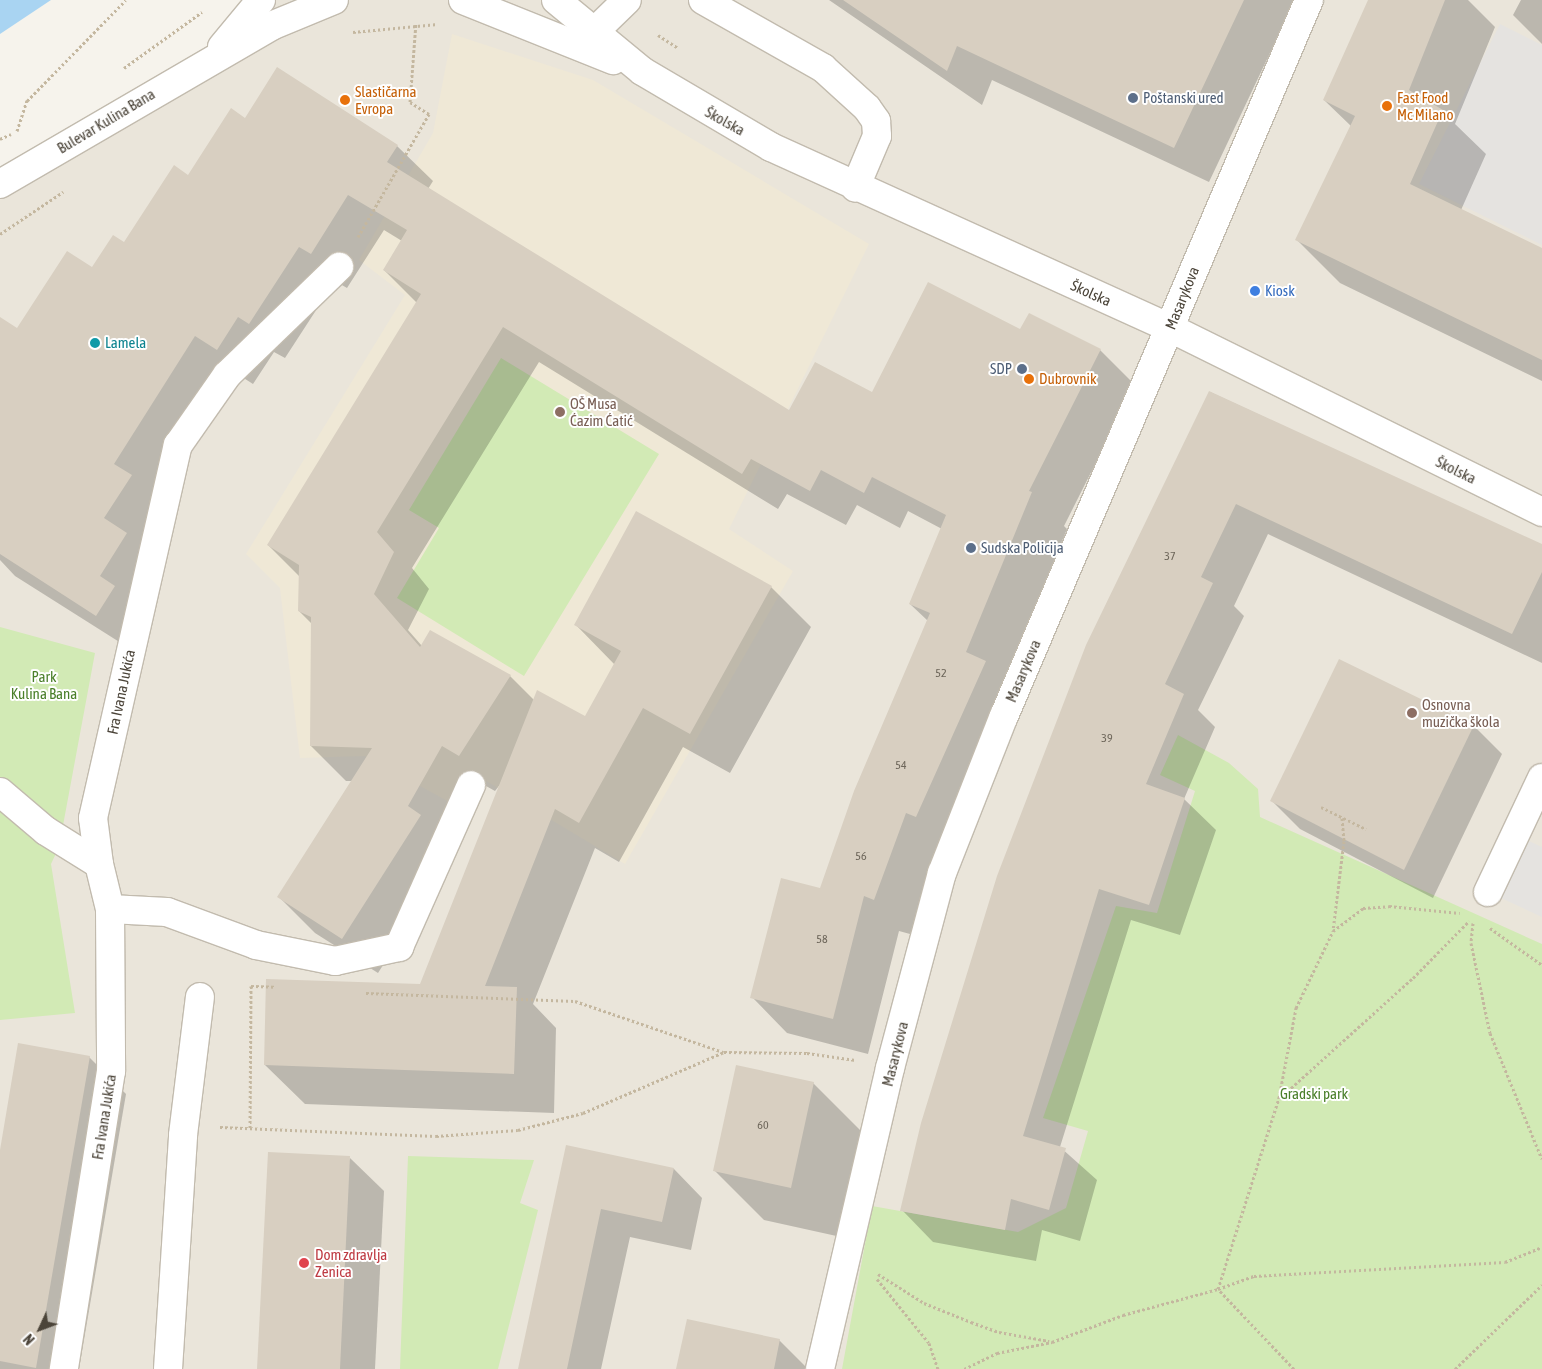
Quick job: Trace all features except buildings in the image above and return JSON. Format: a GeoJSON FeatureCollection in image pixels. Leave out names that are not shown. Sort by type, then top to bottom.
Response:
{"type":"FeatureCollection","features":[{"type":"Feature","properties":{"kind":"street","name":"Bulevar Kulina Bana"},"geometry":{"type":"LineString","coordinates":[[213,59],[261,0]]}},
{"type":"Feature","properties":{"kind":"street","name":"Bulevar Kulina Bana"},"geometry":{"type":"LineString","coordinates":[[0,184],[271,26],[334,0]]}},
{"type":"Feature","properties":{"kind":"street","name":"Školska"},"geometry":{"type":"LineString","coordinates":[[463,0],[642,71]]}},
{"type":"Feature","properties":{"kind":"street","name":"Školska"},"geometry":{"type":"LineString","coordinates":[[556,0],[593,33],[642,71],[724,121],[855,188],[1170,328],[1542,512]]}},
{"type":"Feature","properties":{"kind":"street"},"geometry":{"type":"LineString","coordinates":[[593,33],[626,0]]}},
{"type":"Feature","properties":{"kind":"street"},"geometry":{"type":"LineString","coordinates":[[703,0],[823,68],[867,108],[876,120],[877,136],[855,188]]}},
{"type":"Feature","properties":{"kind":"street","name":"Masarykova"},"geometry":{"type":"LineString","coordinates":[[820,1369],[854,1261],[890,1068],[942,873],[1309,0]]}},
{"type":"Feature","properties":{"kind":"street","name":"Fra Ivana Jukića"},"geometry":{"type":"LineString","coordinates":[[64,1369],[112,1071],[110,909],[99,864],[93,818],[157,521],[178,445],[227,375],[339,267]]}},
{"type":"Feature","properties":{"kind":"street"},"geometry":{"type":"LineString","coordinates":[[1488,892],[1542,778]]}},
{"type":"Feature","properties":{"kind":"street"},"geometry":{"type":"LineString","coordinates":[[110,909],[168,912],[256,944],[335,961],[399,947],[471,785]]}},
{"type":"Feature","properties":{"kind":"street"},"geometry":{"type":"LineString","coordinates":[[0,792],[46,832],[99,864]]}},
{"type":"Feature","properties":{"kind":"street"},"geometry":{"type":"LineString","coordinates":[[168,1369],[185,1125],[200,998]]}},
{"type":"Feature","properties":{"kind":"path"},"geometry":{"type":"LineString","coordinates":[[17,131],[27,101],[126,0]]}},
{"type":"Feature","properties":{"kind":"path"},"geometry":{"type":"LineString","coordinates":[[118,72],[210,6]]}},
{"type":"Feature","properties":{"kind":"path"},"geometry":{"type":"LineString","coordinates":[[343,33],[416,23],[444,24]]}},
{"type":"Feature","properties":{"kind":"path"},"geometry":{"type":"LineString","coordinates":[[339,267],[429,114],[410,102],[416,23]]}},
{"type":"Feature","properties":{"kind":"path"},"geometry":{"type":"LineString","coordinates":[[0,139],[25,127]]}},
{"type":"Feature","properties":{"kind":"path"},"geometry":{"type":"LineString","coordinates":[[1321,807],[1366,829]]}},
{"type":"Feature","properties":{"kind":"path"},"geometry":{"type":"LineString","coordinates":[[1218,1289],[1279,1098],[1296,1008],[1333,931],[1344,842],[1342,818]]}},
{"type":"Feature","properties":{"kind":"path"},"geometry":{"type":"LineString","coordinates":[[1333,931],[1363,908],[1389,906],[1474,916],[1542,965]]}},
{"type":"Feature","properties":{"kind":"path"},"geometry":{"type":"LineString","coordinates":[[1279,1098],[1399,991],[1474,916]]}},
{"type":"Feature","properties":{"kind":"path"},"geometry":{"type":"LineString","coordinates":[[1474,916],[1471,943],[1490,1033],[1542,1159]]}},
{"type":"Feature","properties":{"kind":"path"},"geometry":{"type":"LineString","coordinates":[[250,1129],[251,986],[279,988]]}},
{"type":"Feature","properties":{"kind":"path"},"geometry":{"type":"LineString","coordinates":[[355,992],[575,1000],[724,1052],[807,1053],[890,1068]]}},
{"type":"Feature","properties":{"kind":"path"},"geometry":{"type":"LineString","coordinates":[[185,1125],[436,1136],[518,1130],[582,1113],[724,1052]]}},
{"type":"Feature","properties":{"kind":"path"},"geometry":{"type":"LineString","coordinates":[[964,1369],[997,1353],[1052,1342],[1123,1315],[1218,1289],[1254,1276],[1505,1262],[1542,1247]]}},
{"type":"Feature","properties":{"kind":"path"},"geometry":{"type":"LineString","coordinates":[[854,1261],[924,1303],[999,1332],[1052,1342]]}},
{"type":"Feature","properties":{"kind":"path"},"geometry":{"type":"LineString","coordinates":[[854,1261],[916,1324],[929,1343],[938,1369]]}},
{"type":"Feature","properties":{"kind":"path"},"geometry":{"type":"LineString","coordinates":[[1455,1369],[1542,1285]]}},
{"type":"Feature","properties":{"kind":"path"},"geometry":{"type":"LineString","coordinates":[[1218,1289],[1294,1369]]}},
{"type":"Feature","properties":{"kind":"shaded area"},"geometry":{"type":"Polygon","coordinates":[[[261,0],[1542,0],[1542,1369],[0,1369],[0,184],[213,59],[261,0]]]}},
{"type":"Feature","properties":{"kind":"shaded area"},"geometry":{"type":"Polygon","coordinates":[[[1500,24],[1542,45],[1542,245],[1419,184],[1500,24]]]}},
{"type":"Feature","properties":{"kind":"shaded area","name":"OŠ Musa Ćazim Ćatić"},"geometry":{"type":"Polygon","coordinates":[[[452,34],[593,80],[869,244],[729,529],[793,571],[625,864],[468,770],[453,804],[365,756],[300,758],[280,588],[246,554],[405,295],[359,260],[433,133],[452,34]]]}},
{"type":"Feature","properties":{"kind":"shaded area"},"geometry":{"type":"Polygon","coordinates":[[[1516,835],[1542,847],[1542,917],[1488,892],[1516,835]]]}},
{"type":"Feature","properties":{"kind":"green space"},"geometry":{"type":"Polygon","coordinates":[[[501,358],[659,454],[524,676],[397,598],[439,528],[409,510],[501,358]]]}},
{"type":"Feature","properties":{"kind":"green space","name":"Park Kulina Bana"},"geometry":{"type":"Polygon","coordinates":[[[0,627],[95,653],[59,847],[51,864],[75,1013],[0,1020],[0,627]]]}},
{"type":"Feature","properties":{"kind":"green space","name":"Gradski park"},"geometry":{"type":"Polygon","coordinates":[[[1178,735],[1229,763],[1258,789],[1260,817],[1542,944],[1542,1369],[842,1369],[872,1206],[1018,1232],[1066,1208],[1088,1131],[1043,1118],[1116,906],[1157,913],[1195,791],[1160,775],[1178,735]]]}},
{"type":"Feature","properties":{"kind":"green space"},"geometry":{"type":"Polygon","coordinates":[[[408,1156],[534,1160],[520,1203],[538,1210],[498,1369],[400,1369],[408,1156]]]}},
{"type":"Feature","properties":{"kind":"water"},"geometry":{"type":"Polygon","coordinates":[[[0,0],[51,0],[0,34],[0,0]]]}},
{"type":"Feature","properties":{"kind":"place","name":"Poštanski ured"},"geometry":{"type":"Point","coordinates":[1133,98]}},
{"type":"Feature","properties":{"kind":"place","name":"Slastičarna Evropa"},"geometry":{"type":"Point","coordinates":[345,100]}},
{"type":"Feature","properties":{"kind":"place","name":"Fast Food Mc Milano"},"geometry":{"type":"Point","coordinates":[1387,106]}},
{"type":"Feature","properties":{"kind":"place","name":"Kiosk"},"geometry":{"type":"Point","coordinates":[1255,291]}},
{"type":"Feature","properties":{"kind":"place","name":"Lamela"},"geometry":{"type":"Point","coordinates":[95,343]}},
{"type":"Feature","properties":{"kind":"place","name":"SDP"},"geometry":{"type":"Point","coordinates":[1022,369]}},
{"type":"Feature","properties":{"kind":"place","name":"Dubrovnik"},"geometry":{"type":"Point","coordinates":[1029,379]}},
{"type":"Feature","properties":{"kind":"place","name":"OŠ Musa Ćazim Ćatić"},"geometry":{"type":"Point","coordinates":[560,412]}},
{"type":"Feature","properties":{"kind":"place","name":"Sudska Policija"},"geometry":{"type":"Point","coordinates":[971,548]}},
{"type":"Feature","properties":{"kind":"place","name":"Osnovna muzička škola"},"geometry":{"type":"Point","coordinates":[1412,713]}},
{"type":"Feature","properties":{"kind":"place","name":"Dom zdravlja Zenica"},"geometry":{"type":"Point","coordinates":[304,1263]}}]}
